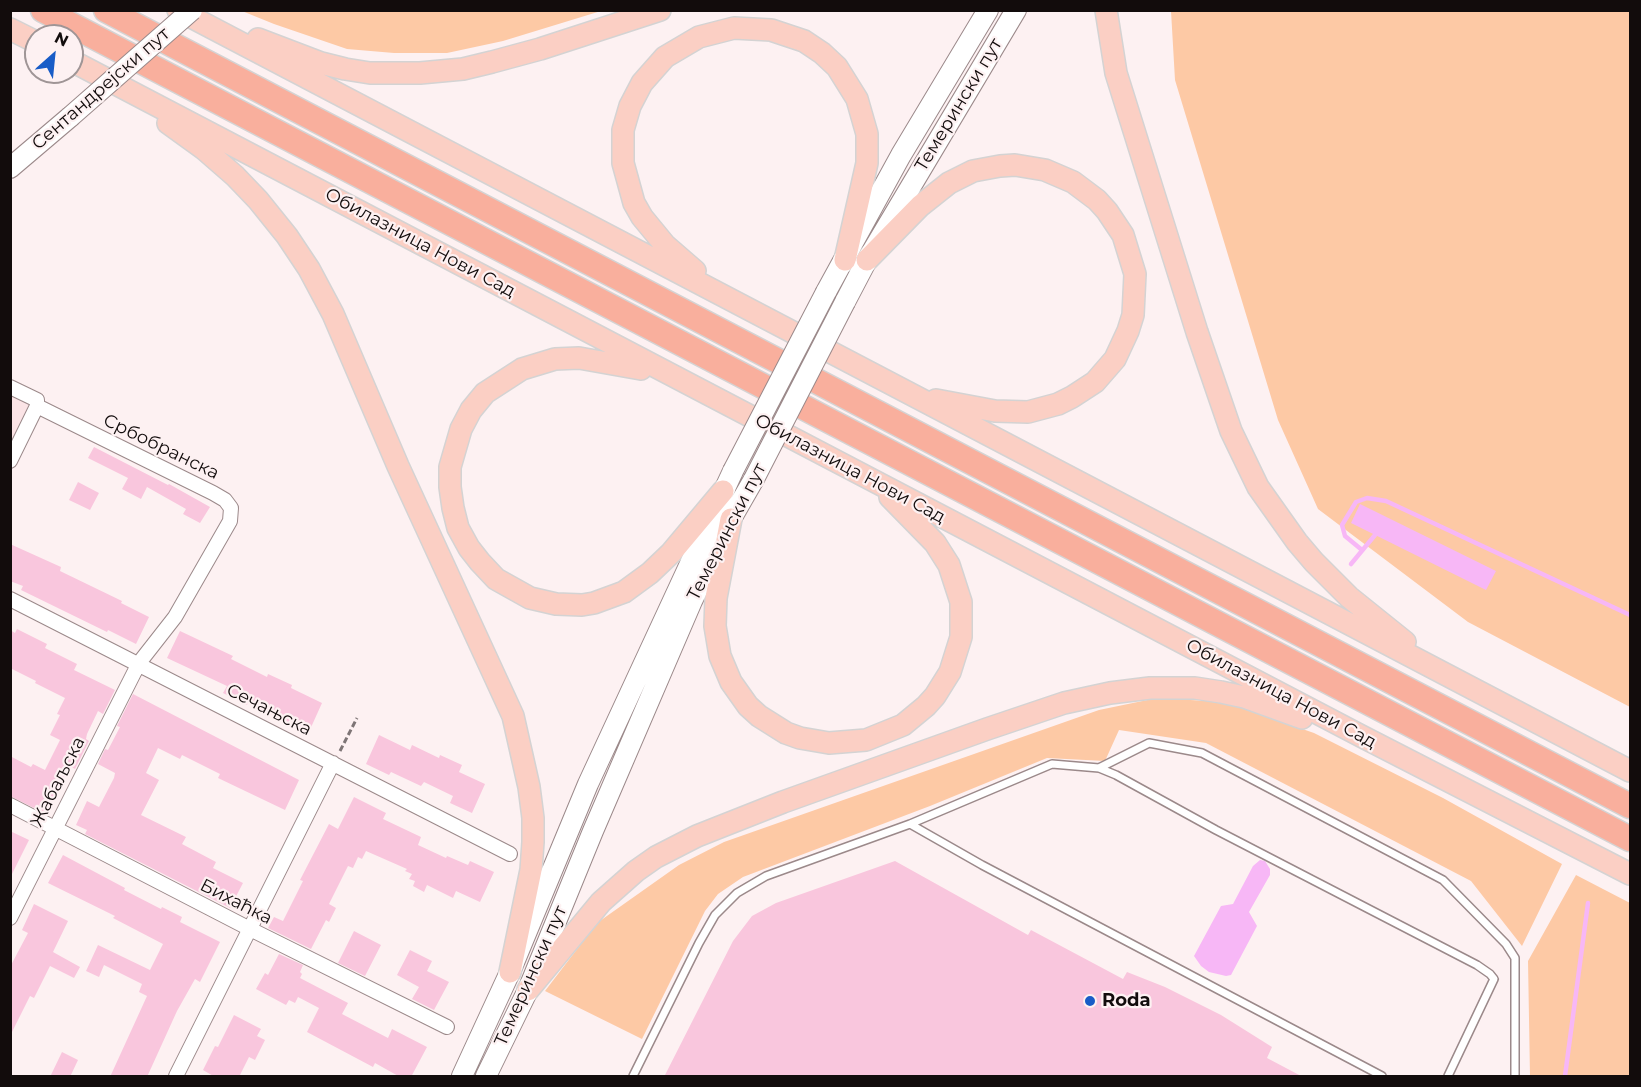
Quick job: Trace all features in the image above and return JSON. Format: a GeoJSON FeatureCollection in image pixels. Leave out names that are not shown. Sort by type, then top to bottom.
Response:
{"type":"FeatureCollection","features":[{"type":"Feature","properties":{"kind":"highway"},"geometry":{"type":"LineString","coordinates":[[43,10],[1630,839]]}},
{"type":"Feature","properties":{"kind":"highway"},"geometry":{"type":"LineString","coordinates":[[106,10],[1630,806]]}},
{"type":"Feature","properties":{"kind":"main road"},"geometry":{"type":"LineString","coordinates":[[178,10],[1630,771]]}},
{"type":"Feature","properties":{"kind":"main road","name":"Сентандрејски пут"},"geometry":{"type":"LineString","coordinates":[[10,168],[192,10]]}},
{"type":"Feature","properties":{"kind":"main road"},"geometry":{"type":"LineString","coordinates":[[208,26],[242,32],[321,63],[345,69],[370,73],[420,73],[463,69],[492,62],[660,10]]}},
{"type":"Feature","properties":{"kind":"main road","name":"Темерински пут"},"geometry":{"type":"LineString","coordinates":[[462,1077],[510,972],[588,784],[723,490],[826,292],[901,155],[988,10]]}},
{"type":"Feature","properties":{"kind":"main road","name":"Темерински пут"},"geometry":{"type":"LineString","coordinates":[[486,1077],[528,990],[630,744],[692,601],[731,519],[867,260],[1016,10]]}},
{"type":"Feature","properties":{"kind":"main road"},"geometry":{"type":"LineString","coordinates":[[1106,10],[1116,74],[1197,332],[1231,431],[1258,487],[1314,562],[1342,590],[1440,670]]}},
{"type":"Feature","properties":{"kind":"main road"},"geometry":{"type":"LineString","coordinates":[[724,295],[665,245],[642,217],[629,190],[622,152],[626,117],[642,83],[656,66],[677,48],[710,33],[734,28],[758,28],[793,36],[822,53],[837,67],[851,87],[861,109],[867,134],[867,149],[860,199],[845,260]]}},
{"type":"Feature","properties":{"kind":"main road"},"geometry":{"type":"LineString","coordinates":[[10,29],[24,36]]}},
{"type":"Feature","properties":{"kind":"main road","name":"Обилазница Нови Сад"},"geometry":{"type":"LineString","coordinates":[[84,67],[668,375],[1630,874]]}},
{"type":"Feature","properties":{"kind":"main road"},"geometry":{"type":"LineString","coordinates":[[124,87],[160,118],[204,148],[235,176],[287,236],[309,269],[333,314],[385,436],[513,716],[529,787],[533,842],[531,870],[510,972]]}},
{"type":"Feature","properties":{"kind":"main road"},"geometry":{"type":"LineString","coordinates":[[867,260],[920,206],[949,183],[973,171],[1015,165],[1045,170],[1086,190],[1116,222],[1129,249],[1136,287],[1133,315],[1128,331],[1115,359],[1106,371],[1084,390],[1072,398],[1042,409],[1011,412],[912,395]]}},
{"type":"Feature","properties":{"kind":"main road"},"geometry":{"type":"LineString","coordinates":[[668,375],[613,362],[566,358],[533,364],[501,381],[485,393],[471,410],[456,440],[450,467],[450,487],[458,528],[480,562],[506,586],[541,601],[582,605],[614,597],[650,573],[670,553],[723,490]]}},
{"type":"Feature","properties":{"kind":"main road"},"geometry":{"type":"LineString","coordinates":[[731,519],[716,598],[715,626],[720,656],[731,682],[754,711],[786,733],[829,743],[866,740],[903,725],[917,715],[935,696],[956,658],[961,626],[961,602],[949,565],[925,532],[874,482]]}},
{"type":"Feature","properties":{"kind":"main road"},"geometry":{"type":"LineString","coordinates":[[528,990],[601,902],[636,871],[673,847],[714,828],[793,798],[1064,703],[1131,689],[1195,688],[1244,697],[1294,716],[1363,737]]}},
{"type":"Feature","properties":{"kind":"street","name":"Србобранска"},"geometry":{"type":"LineString","coordinates":[[10,387],[37,400],[37,406],[213,493],[225,500],[231,508],[230,520],[175,617],[139,663]]}},
{"type":"Feature","properties":{"kind":"street"},"geometry":{"type":"LineString","coordinates":[[10,461],[37,406]]}},
{"type":"Feature","properties":{"kind":"street","name":"Сечањска"},"geometry":{"type":"LineString","coordinates":[[10,599],[510,854]]}},
{"type":"Feature","properties":{"kind":"street","name":"Жабаљска"},"geometry":{"type":"LineString","coordinates":[[10,918],[139,663]]}},
{"type":"Feature","properties":{"kind":"street"},"geometry":{"type":"LineString","coordinates":[[176,1077],[333,763]]}},
{"type":"Feature","properties":{"kind":"street","name":"Бихаћка"},"geometry":{"type":"LineString","coordinates":[[10,805],[447,1028]]}},
{"type":"Feature","properties":{"kind":"lane"},"geometry":{"type":"LineString","coordinates":[[1099,768],[1149,743],[1202,753],[1443,880],[1506,944],[1515,958],[1515,1077]]}},
{"type":"Feature","properties":{"kind":"lane"},"geometry":{"type":"LineString","coordinates":[[633,1077],[715,915],[737,893],[766,876],[910,824],[1052,764],[1099,768],[1185,811],[1216,830],[1287,865],[1490,974],[1494,979],[1448,1077]]}},
{"type":"Feature","properties":{"kind":"lane"},"geometry":{"type":"LineString","coordinates":[[910,824],[982,865],[1382,1077]]}},
{"type":"Feature","properties":{"kind":"path"},"geometry":{"type":"LineString","coordinates":[[333,763],[357,718]]}},
{"type":"Feature","properties":{"kind":"shaded area"},"geometry":{"type":"Polygon","coordinates":[[[242,11],[601,11],[503,41],[447,53],[394,53],[347,49],[242,11]]]}},
{"type":"Feature","properties":{"kind":"shaded area"},"geometry":{"type":"Polygon","coordinates":[[[1171,11],[1630,11],[1630,707],[1468,622],[1318,509],[1278,420],[1175,80],[1171,11]]]}},
{"type":"Feature","properties":{"kind":"shaded area"},"geometry":{"type":"Polygon","coordinates":[[[11,392],[35,404],[11,454],[11,392]]]}},
{"type":"Feature","properties":{"kind":"shaded area"},"geometry":{"type":"Polygon","coordinates":[[[1360,504],[1496,571],[1486,590],[1351,523],[1360,504]]]}},
{"type":"Feature","properties":{"kind":"shaded area"},"geometry":{"type":"Polygon","coordinates":[[[1157,698],[1224,702],[1314,733],[1443,798],[1562,864],[1522,946],[1471,881],[1206,743],[1119,730],[1105,761],[1047,758],[930,806],[743,877],[718,894],[705,911],[642,1039],[545,991],[597,923],[679,865],[724,842],[1099,710],[1157,698]]]}},
{"type":"Feature","properties":{"kind":"shaded area"},"geometry":{"type":"Polygon","coordinates":[[[1260,860],[1265,861],[1270,869],[1270,875],[1249,912],[1257,926],[1231,975],[1209,972],[1194,956],[1221,906],[1233,904],[1253,866],[1260,860]]]}},
{"type":"Feature","properties":{"kind":"shaded area"},"geometry":{"type":"Polygon","coordinates":[[[1576,875],[1630,903],[1630,1076],[1530,1076],[1528,961],[1576,875]]]}},
{"type":"Feature","properties":{"kind":"building"},"geometry":{"type":"Polygon","coordinates":[[[94,447],[210,507],[200,523],[183,514],[186,509],[147,487],[141,499],[122,489],[128,478],[88,458],[94,447]]]}},
{"type":"Feature","properties":{"kind":"building"},"geometry":{"type":"Polygon","coordinates":[[[78,482],[99,493],[90,510],[69,500],[78,482]]]}},
{"type":"Feature","properties":{"kind":"building"},"geometry":{"type":"Polygon","coordinates":[[[10,544],[61,567],[60,571],[122,601],[121,603],[149,617],[136,644],[21,590],[23,586],[10,581],[10,544]]]}},
{"type":"Feature","properties":{"kind":"building"},"geometry":{"type":"Polygon","coordinates":[[[17,629],[47,644],[45,648],[77,664],[74,670],[115,690],[103,714],[98,711],[87,734],[86,739],[89,741],[75,769],[70,766],[46,814],[10,796],[10,756],[31,767],[33,764],[45,770],[60,740],[50,735],[65,698],[10,668],[10,630],[15,633],[17,629]]]}},
{"type":"Feature","properties":{"kind":"building"},"geometry":{"type":"Polygon","coordinates":[[[180,631],[233,656],[231,659],[267,677],[268,674],[292,685],[291,688],[322,703],[308,734],[248,702],[247,705],[223,693],[227,686],[167,658],[180,631]]]}},
{"type":"Feature","properties":{"kind":"building"},"geometry":{"type":"Polygon","coordinates":[[[133,694],[299,780],[285,810],[218,778],[220,774],[182,755],[180,759],[158,748],[146,773],[159,780],[141,815],[186,837],[182,844],[216,862],[213,868],[243,883],[230,908],[85,834],[87,830],[76,825],[87,801],[99,807],[114,778],[115,773],[98,764],[120,727],[117,726],[133,694]]]}},
{"type":"Feature","properties":{"kind":"building"},"geometry":{"type":"Polygon","coordinates":[[[379,735],[410,750],[412,745],[439,758],[440,755],[462,765],[459,772],[485,784],[472,813],[450,803],[453,796],[424,782],[421,786],[391,772],[389,775],[366,764],[379,735]]]}},
{"type":"Feature","properties":{"kind":"building"},"geometry":{"type":"Polygon","coordinates":[[[354,797],[386,813],[383,819],[421,837],[418,845],[446,858],[447,856],[468,865],[470,861],[494,872],[480,902],[456,891],[453,898],[427,885],[424,892],[413,886],[415,881],[409,879],[412,874],[405,871],[407,869],[366,851],[362,859],[358,857],[353,868],[348,866],[329,904],[336,908],[329,922],[326,920],[311,949],[268,928],[274,917],[283,921],[303,881],[300,880],[329,824],[338,829],[354,797]]]}},
{"type":"Feature","properties":{"kind":"building"},"geometry":{"type":"Polygon","coordinates":[[[10,831],[29,840],[10,878],[10,831]]]}},
{"type":"Feature","properties":{"kind":"building"},"geometry":{"type":"Polygon","coordinates":[[[63,855],[125,888],[124,890],[182,917],[180,922],[220,942],[200,982],[195,979],[177,1011],[147,1077],[110,1077],[147,996],[139,992],[142,984],[104,965],[99,977],[86,971],[98,945],[150,970],[163,944],[113,918],[115,916],[48,883],[63,855]]]}},
{"type":"Feature","properties":{"kind":"building"},"geometry":{"type":"Polygon","coordinates":[[[895,861],[1028,935],[1031,930],[1123,979],[1127,972],[1165,987],[1221,1015],[1272,1047],[1267,1058],[1303,1077],[664,1077],[733,941],[752,916],[776,903],[895,861]]]}},
{"type":"Feature","properties":{"kind":"building"},"geometry":{"type":"Polygon","coordinates":[[[34,904],[68,921],[53,952],[80,967],[74,978],[50,966],[34,998],[30,996],[10,1036],[10,967],[28,933],[22,930],[34,904]]]}},
{"type":"Feature","properties":{"kind":"building"},"geometry":{"type":"Polygon","coordinates":[[[354,931],[381,945],[365,976],[338,963],[354,931]]]}},
{"type":"Feature","properties":{"kind":"building"},"geometry":{"type":"Polygon","coordinates":[[[410,950],[432,961],[427,971],[449,982],[434,1010],[412,999],[419,987],[397,975],[410,950]]]}},
{"type":"Feature","properties":{"kind":"building"},"geometry":{"type":"Polygon","coordinates":[[[279,954],[303,965],[300,978],[348,1003],[342,1014],[388,1038],[392,1029],[427,1047],[411,1077],[400,1077],[375,1063],[373,1067],[307,1032],[319,1008],[298,997],[295,1003],[289,1000],[286,1005],[256,989],[265,973],[268,975],[279,954]]]}},
{"type":"Feature","properties":{"kind":"building"},"geometry":{"type":"Polygon","coordinates":[[[234,1015],[261,1029],[257,1036],[265,1040],[255,1060],[249,1057],[239,1077],[215,1077],[203,1070],[234,1015]]]}},
{"type":"Feature","properties":{"kind":"building"},"geometry":{"type":"Polygon","coordinates":[[[62,1052],[78,1060],[70,1077],[50,1077],[62,1052]]]}},
{"type":"Feature","properties":{"kind":"waterway"},"geometry":{"type":"LineString","coordinates":[[1362,550],[1345,536],[1342,525],[1356,502],[1367,498],[1386,501],[1630,615]]}},
{"type":"Feature","properties":{"kind":"waterway"},"geometry":{"type":"LineString","coordinates":[[1351,564],[1375,535]]}},
{"type":"Feature","properties":{"kind":"waterway"},"geometry":{"type":"LineString","coordinates":[[1565,1076],[1588,903]]}},
{"type":"Feature","properties":{"kind":"place","name":"Roda"},"geometry":{"type":"Point","coordinates":[1090,1001]}}]}
